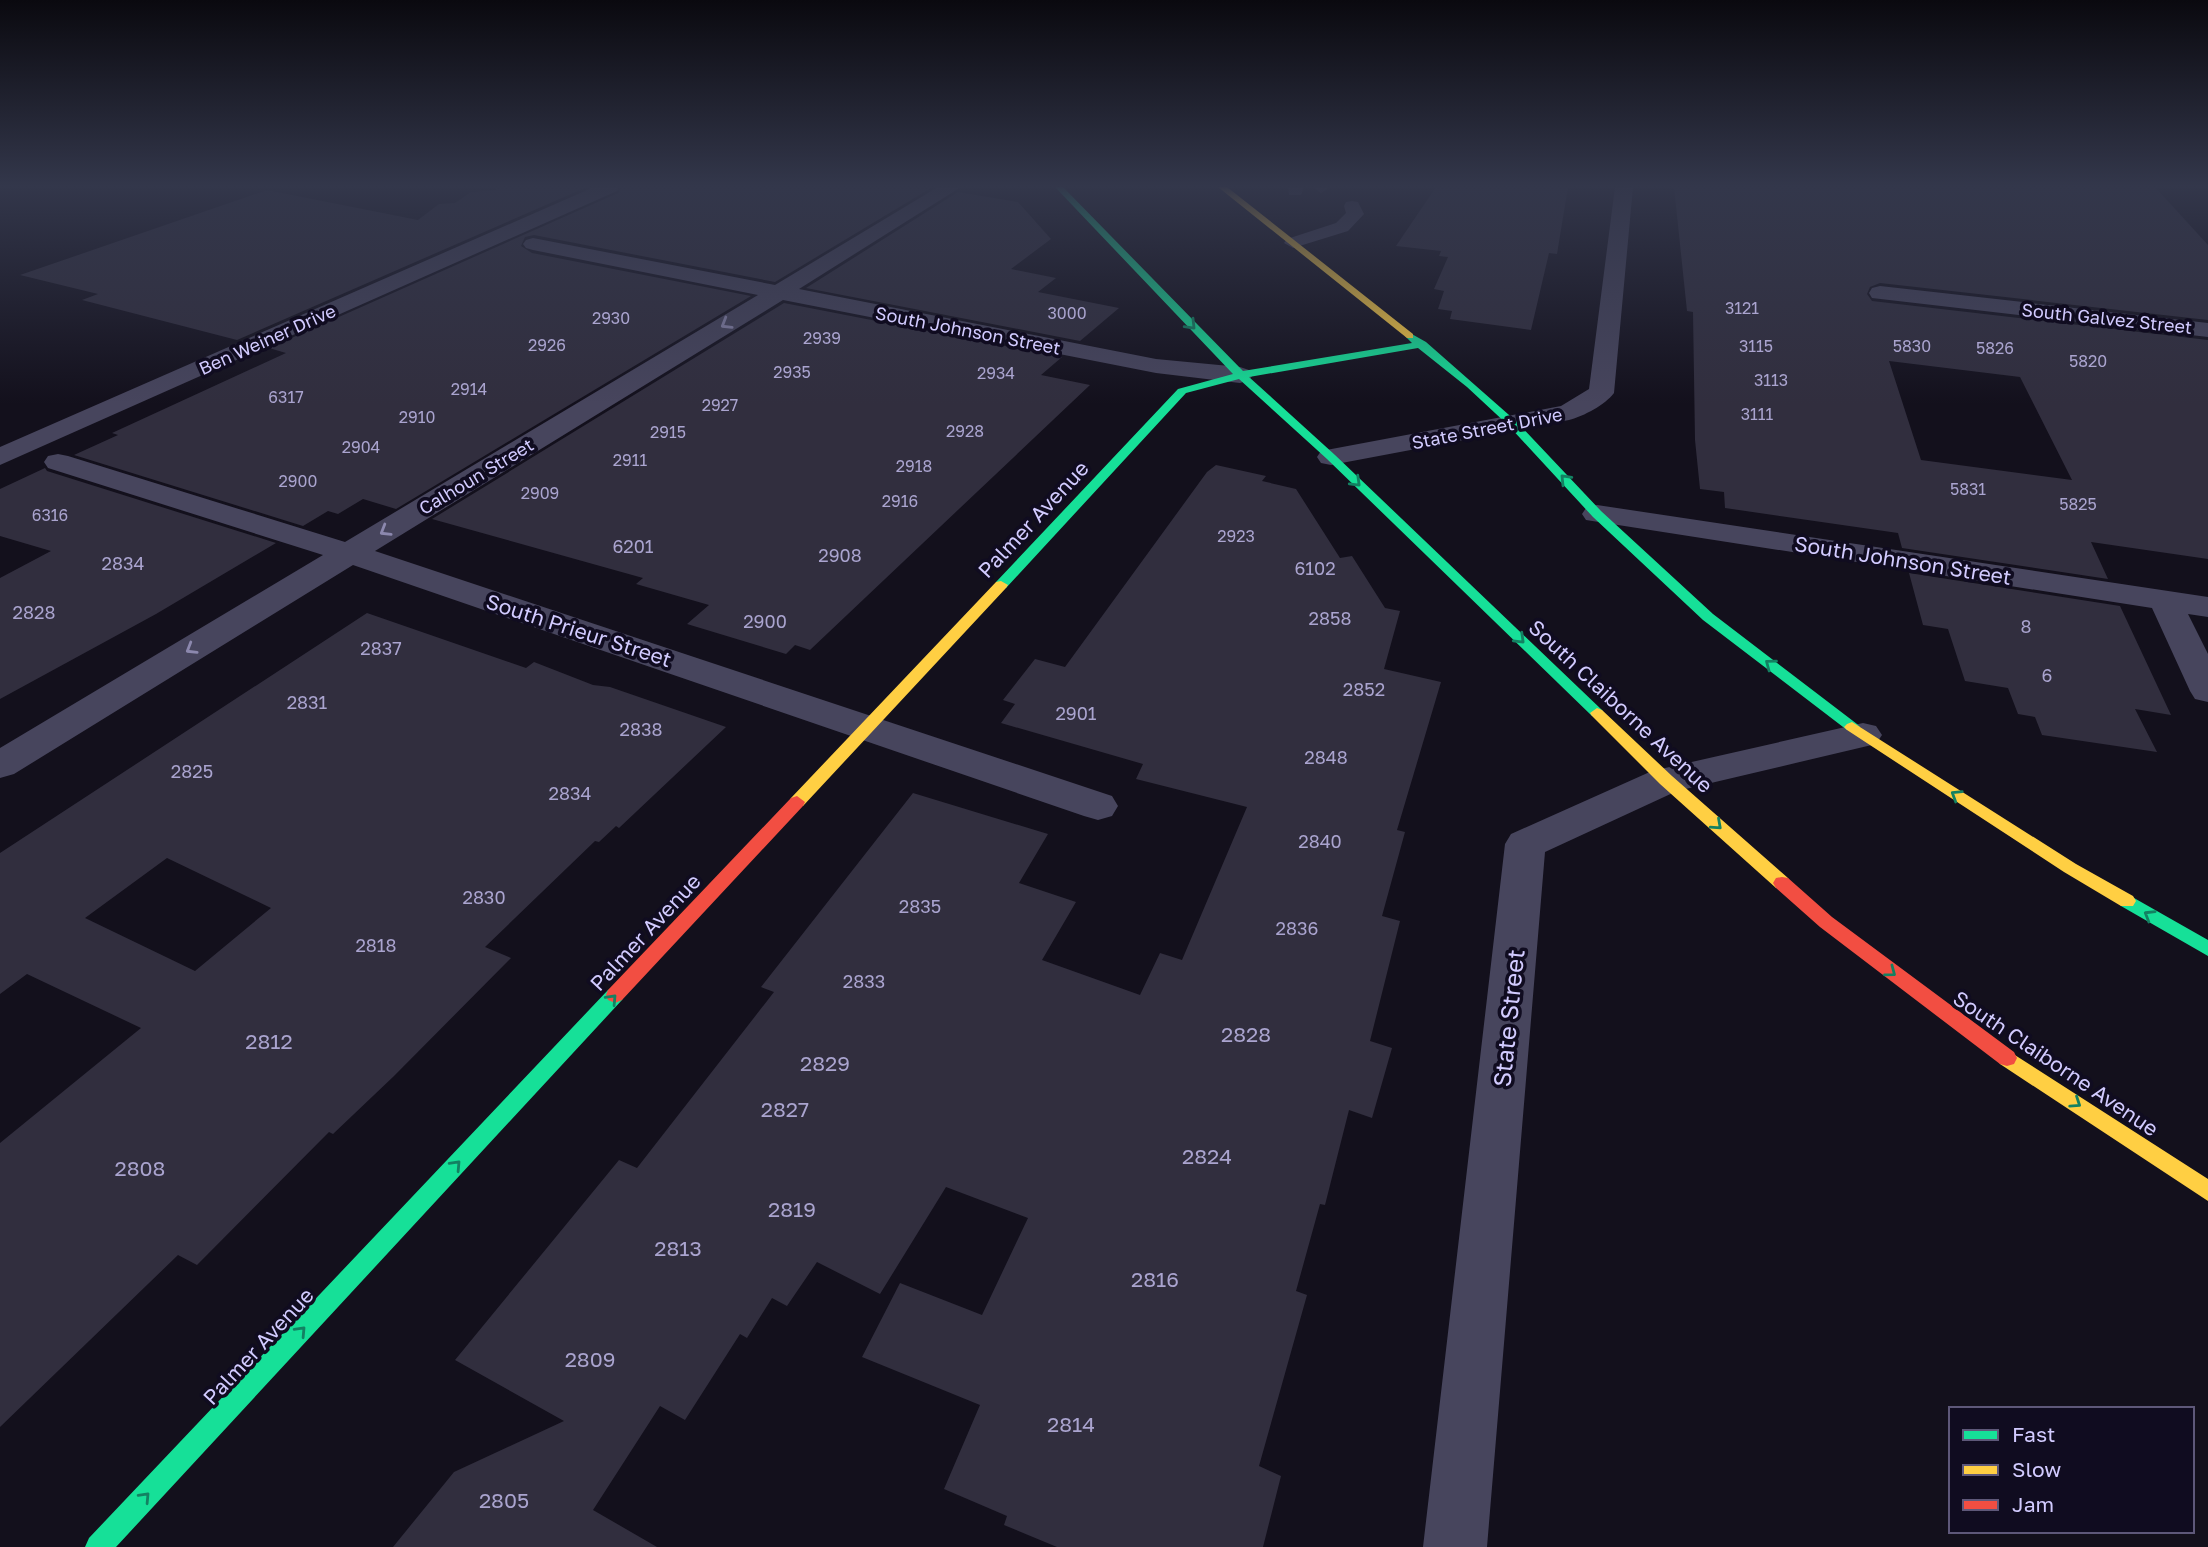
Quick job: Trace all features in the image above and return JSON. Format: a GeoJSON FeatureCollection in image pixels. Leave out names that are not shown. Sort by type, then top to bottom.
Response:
{"type":"FeatureCollection","features":[{"type":"Feature","properties":{"kind":"main road","name":"South Claiborne Avenue"},"geometry":{"type":"LineString","coordinates":[[1129,259],[1240,375],[1331,457],[1666,780],[1825,922],[1982,1041],[2208,1191]]}},
{"type":"Feature","properties":{"kind":"main road"},"geometry":{"type":"LineString","coordinates":[[1314,259],[1423,344],[1513,424],[1597,514],[1708,617],[1863,734],[2070,868],[2208,949]]}},
{"type":"Feature","properties":{"kind":"main road","name":"Palmer Avenue"},"geometry":{"type":"LineString","coordinates":[[98,1547],[1182,391],[1240,375],[1423,344]]}},
{"type":"Feature","properties":{"kind":"street","name":"Ben Weiner Drive"},"geometry":{"type":"LineString","coordinates":[[0,457],[447,259]]}},
{"type":"Feature","properties":{"kind":"street","name":"South Johnson Street"},"geometry":{"type":"LineString","coordinates":[[609,259],[1156,366],[1240,375]]}},
{"type":"Feature","properties":{"kind":"street","name":"Calhoun Street"},"geometry":{"type":"LineString","coordinates":[[0,765],[833,259]]}},
{"type":"Feature","properties":{"kind":"street","name":"State Street Drive"},"geometry":{"type":"LineString","coordinates":[[1331,457],[1569,412],[1601,393],[1616,259]]}},
{"type":"Feature","properties":{"kind":"street","name":"South Galvez Street"},"geometry":{"type":"LineString","coordinates":[[1880,293],[2208,330]]}},
{"type":"Feature","properties":{"kind":"street","name":"South Prieur Street"},"geometry":{"type":"LineString","coordinates":[[58,462],[349,553],[868,726],[1098,806]]}},
{"type":"Feature","properties":{"kind":"street","name":"South Johnson Street"},"geometry":{"type":"LineString","coordinates":[[1597,514],[2208,607]]}},
{"type":"Feature","properties":{"kind":"street"},"geometry":{"type":"LineString","coordinates":[[2165,600],[2208,691]]}},
{"type":"Feature","properties":{"kind":"street","name":"State Street"},"geometry":{"type":"LineString","coordinates":[[1455,1547],[1525,845],[1666,780],[1863,734]]}},
{"type":"Feature","properties":{"kind":"building"},"geometry":{"type":"Polygon","coordinates":[[[66,259],[422,259],[237,340],[82,300],[98,294],[20,275],[66,259]]]}},
{"type":"Feature","properties":{"kind":"building"},"geometry":{"type":"Polygon","coordinates":[[[469,259],[564,259],[751,296],[396,509],[363,499],[338,514],[328,511],[303,526],[74,455],[118,435],[112,433],[286,353],[269,348],[469,259]]]}},
{"type":"Feature","properties":{"kind":"building"},"geometry":{"type":"Polygon","coordinates":[[[658,259],[813,259],[775,282],[658,259]]]}},
{"type":"Feature","properties":{"kind":"building"},"geometry":{"type":"Polygon","coordinates":[[[852,259],[1024,259],[1011,269],[1056,278],[1038,292],[1119,308],[1080,341],[806,288],[852,259]]]}},
{"type":"Feature","properties":{"kind":"building"},"geometry":{"type":"Polygon","coordinates":[[[1447,259],[1548,259],[1531,330],[1450,319],[1452,311],[1438,309],[1444,291],[1434,289],[1447,259]]]}},
{"type":"Feature","properties":{"kind":"building"},"geometry":{"type":"Polygon","coordinates":[[[1682,259],[2208,259],[2208,320],[1880,283],[1870,287],[1867,294],[1872,301],[2208,340],[2208,559],[2091,542],[2108,579],[1902,548],[1898,533],[1725,508],[1724,492],[1700,489],[1695,440],[1693,312],[1687,311],[1682,259]],[[1889,361],[1921,460],[2072,480],[2020,377],[1889,361]]]}},
{"type":"Feature","properties":{"kind":"building"},"geometry":{"type":"Polygon","coordinates":[[[784,303],[1062,357],[1041,375],[1090,385],[810,650],[795,645],[786,654],[687,624],[709,605],[636,584],[643,578],[432,519],[784,303]]]}},
{"type":"Feature","properties":{"kind":"building"},"geometry":{"type":"Polygon","coordinates":[[[1216,465],[1266,476],[1262,481],[1296,489],[1340,558],[1352,556],[1385,608],[1400,611],[1384,669],[1441,682],[1397,830],[1405,832],[1382,916],[1400,921],[1370,1041],[1392,1048],[1372,1118],[1349,1110],[1325,1205],[1320,1204],[1296,1291],[1307,1295],[1259,1466],[1281,1476],[1263,1547],[1057,1547],[1004,1525],[1007,1516],[944,1489],[980,1405],[862,1357],[900,1283],[982,1315],[1028,1218],[946,1187],[880,1294],[817,1262],[787,1306],[772,1298],[747,1338],[740,1334],[685,1420],[660,1406],[593,1510],[657,1547],[393,1547],[454,1472],[564,1421],[455,1360],[619,1160],[637,1168],[774,992],[761,987],[913,793],[1048,834],[1019,883],[1076,902],[1042,960],[1140,995],[1160,953],[1182,960],[1247,807],[1136,779],[1143,764],[1001,723],[1015,704],[1003,700],[1035,659],[1065,667],[1207,472],[1216,465]]]}},
{"type":"Feature","properties":{"kind":"building"},"geometry":{"type":"Polygon","coordinates":[[[45,468],[47,471],[276,543],[156,614],[0,699],[0,578],[51,551],[0,536],[0,489],[45,468]]]}},
{"type":"Feature","properties":{"kind":"building"},"geometry":{"type":"Polygon","coordinates":[[[1909,573],[2120,606],[2171,715],[2135,709],[2157,752],[2042,735],[2035,717],[2018,714],[2008,688],[1965,681],[1948,629],[1923,625],[1909,573]]]}},
{"type":"Feature","properties":{"kind":"building"},"geometry":{"type":"Polygon","coordinates":[[[367,613],[526,668],[534,662],[593,685],[610,687],[726,727],[619,828],[616,826],[599,842],[595,841],[485,947],[511,958],[394,1076],[333,1134],[329,1132],[197,1265],[178,1255],[0,1427],[0,1143],[141,1028],[27,974],[0,994],[0,853],[367,613]],[[167,858],[85,918],[195,971],[271,908],[167,858]]]}},
{"type":"Feature","properties":{"kind":"traffic: fast"},"geometry":{"type":"LineString","coordinates":[[1128,259],[1221,357],[1331,457],[1597,713]]}},
{"type":"Feature","properties":{"kind":"traffic: fast"},"geometry":{"type":"LineString","coordinates":[[1410,336],[1471,385],[1513,424],[1597,514],[1708,617],[1852,727]]}},
{"type":"Feature","properties":{"kind":"traffic: fast"},"geometry":{"type":"LineString","coordinates":[[1001,585],[1182,391],[1240,375],[1423,344]]}},
{"type":"Feature","properties":{"kind":"traffic: fast"},"geometry":{"type":"LineString","coordinates":[[2127,901],[2208,949]]}},
{"type":"Feature","properties":{"kind":"traffic: fast"},"geometry":{"type":"LineString","coordinates":[[98,1547],[615,995]]}},
{"type":"Feature","properties":{"kind":"traffic: slow"},"geometry":{"type":"LineString","coordinates":[[1313,259],[1410,336]]}},
{"type":"Feature","properties":{"kind":"traffic: slow"},"geometry":{"type":"LineString","coordinates":[[797,802],[1001,585]]}},
{"type":"Feature","properties":{"kind":"traffic: slow"},"geometry":{"type":"LineString","coordinates":[[1597,713],[1666,780],[1782,883]]}},
{"type":"Feature","properties":{"kind":"traffic: slow"},"geometry":{"type":"LineString","coordinates":[[1852,727],[2070,868],[2127,901]]}},
{"type":"Feature","properties":{"kind":"traffic: slow"},"geometry":{"type":"LineString","coordinates":[[2007,1058],[2208,1191]]}},
{"type":"Feature","properties":{"kind":"traffic: jam"},"geometry":{"type":"LineString","coordinates":[[615,995],[797,802]]}},
{"type":"Feature","properties":{"kind":"traffic: jam"},"geometry":{"type":"LineString","coordinates":[[1782,883],[1826,922],[2007,1058]]}}]}
